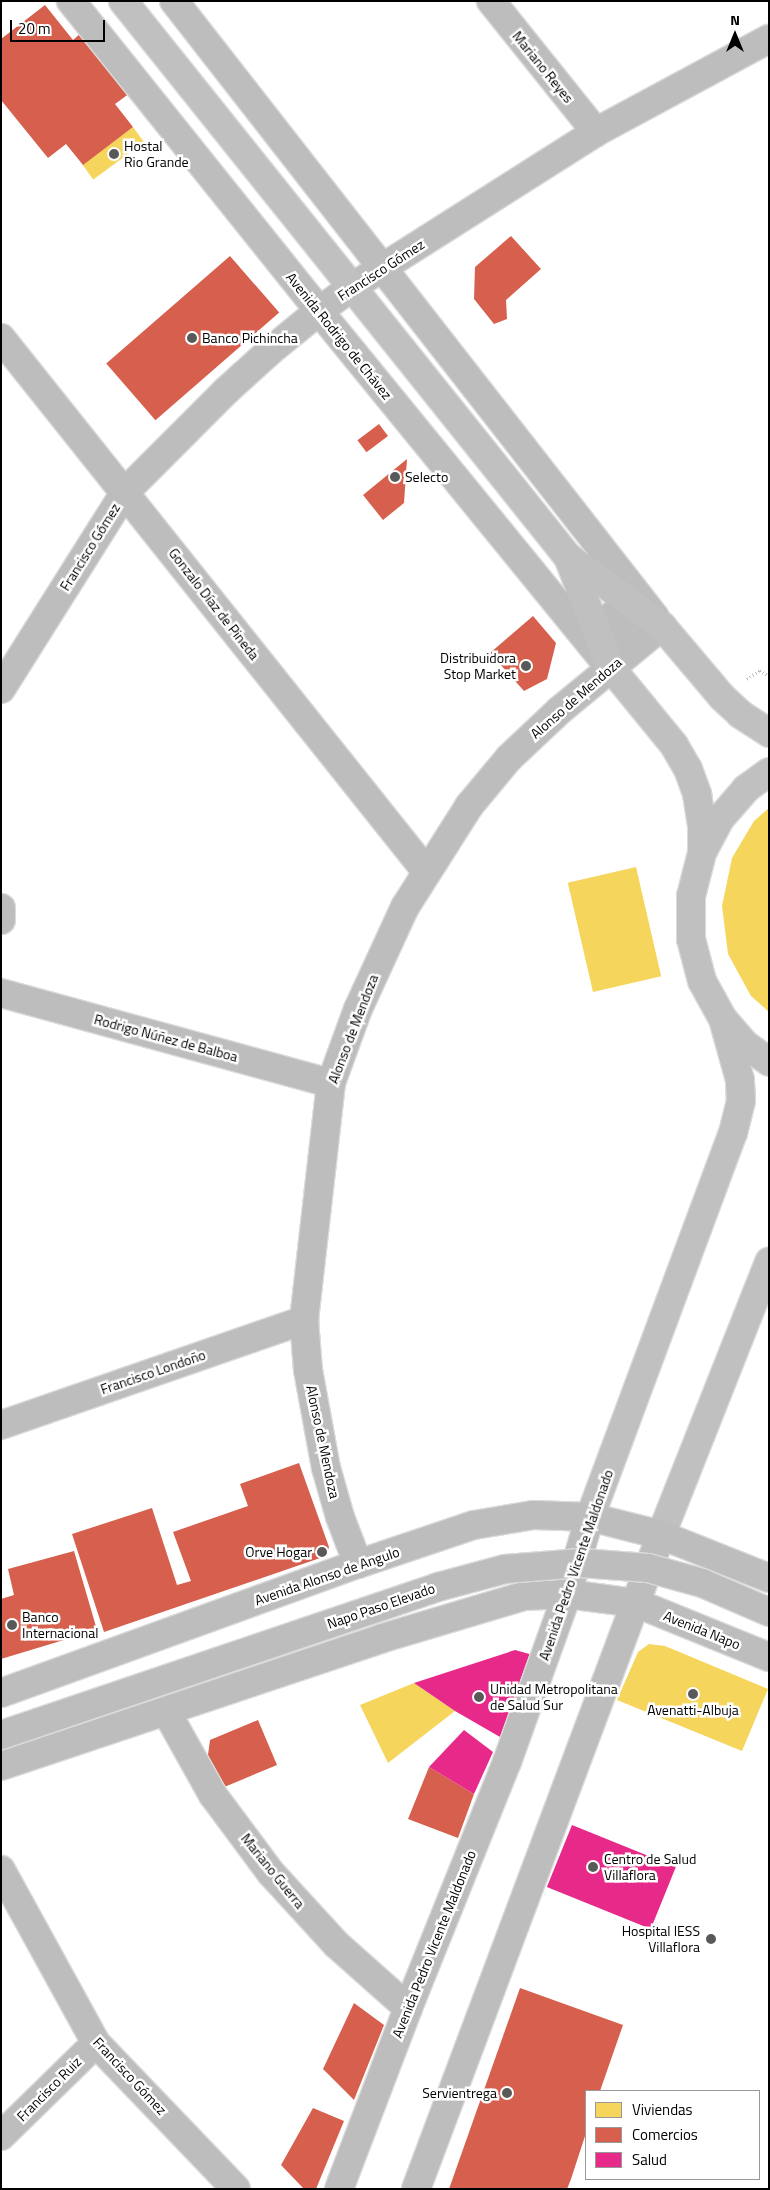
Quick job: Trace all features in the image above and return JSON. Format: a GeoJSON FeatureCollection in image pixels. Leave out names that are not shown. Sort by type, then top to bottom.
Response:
{"type":"FeatureCollection","features":[{"type":"Feature","properties":{"kind":"main road","name":"Avenida Rodrigo de Chávez"},"geometry":{"type":"LineString","coordinates":[[123,1],[568,557],[662,626],[722,697],[740,714],[769,733]]}},
{"type":"Feature","properties":{"kind":"main road","name":"Avenida Rodrigo de Chávez"},"geometry":{"type":"LineString","coordinates":[[568,557],[611,668],[674,745],[688,769],[697,794],[701,816],[702,853]]}},
{"type":"Feature","properties":{"kind":"main road"},"geometry":{"type":"LineString","coordinates":[[769,772],[746,789],[720,818],[702,853],[691,896],[691,939],[702,981],[723,1019],[746,1045],[769,1062]]}},
{"type":"Feature","properties":{"kind":"main road","name":"Avenida Pedro Vicente Maldonado"},"geometry":{"type":"LineString","coordinates":[[590,1517],[733,1133],[741,1101],[740,1080],[723,1019]]}},
{"type":"Feature","properties":{"kind":"main road"},"geometry":{"type":"LineString","coordinates":[[661,1535],[769,1262]]}},
{"type":"Feature","properties":{"kind":"street","name":"Avenida Rodrigo de Chávez"},"geometry":{"type":"LineString","coordinates":[[71,1],[319,311],[611,668]]}},
{"type":"Feature","properties":{"kind":"street","name":"Avenida Rodrigo de Chávez"},"geometry":{"type":"LineString","coordinates":[[174,1],[662,626]]}},
{"type":"Feature","properties":{"kind":"street","name":"Mariano Reyes"},"geometry":{"type":"LineString","coordinates":[[491,1],[596,132]]}},
{"type":"Feature","properties":{"kind":"street","name":"Francisco Gómez"},"geometry":{"type":"LineString","coordinates":[[1,689],[125,492],[226,391],[319,311],[352,287],[596,132],[769,39]]}},
{"type":"Feature","properties":{"kind":"street","name":"Gonzalo Díaz de Pineda"},"geometry":{"type":"LineString","coordinates":[[1,338],[426,871]]}},
{"type":"Feature","properties":{"kind":"street","name":"Alonso de Mendoza"},"geometry":{"type":"LineString","coordinates":[[358,1564],[326,1468],[313,1403],[304,1320],[331,1083],[358,1009],[405,907],[426,871],[469,806],[509,758],[560,710],[662,626]]}},
{"type":"Feature","properties":{"kind":"street"},"geometry":{"type":"LineString","coordinates":[[1,908],[1,920]]}},
{"type":"Feature","properties":{"kind":"street","name":"Rodrigo Núñez de Balboa"},"geometry":{"type":"LineString","coordinates":[[1,993],[331,1083]]}},
{"type":"Feature","properties":{"kind":"street","name":"Francisco Londoño"},"geometry":{"type":"LineString","coordinates":[[1,1424],[304,1320]]}},
{"type":"Feature","properties":{"kind":"street","name":"Avenida Alonso de Angulo"},"geometry":{"type":"LineString","coordinates":[[1,1693],[358,1564],[474,1525],[534,1515],[590,1517],[661,1535]]}},
{"type":"Feature","properties":{"kind":"street","name":"Avenida Pedro Vicente Maldonado"},"geometry":{"type":"LineString","coordinates":[[339,2189],[408,2008],[507,1762],[567,1594],[590,1517]]}},
{"type":"Feature","properties":{"kind":"street"},"geometry":{"type":"LineString","coordinates":[[416,2189],[661,1535],[769,1578]]}},
{"type":"Feature","properties":{"kind":"street","name":"Napo Paso Elevado"},"geometry":{"type":"LineString","coordinates":[[1,1735],[438,1587],[506,1570],[581,1563],[648,1568],[702,1583],[769,1612]]}},
{"type":"Feature","properties":{"kind":"street"},"geometry":{"type":"LineString","coordinates":[[1,1766],[383,1638],[488,1605],[524,1596],[567,1594],[636,1603]]}},
{"type":"Feature","properties":{"kind":"street","name":"Avenida Napo"},"geometry":{"type":"LineString","coordinates":[[636,1603],[769,1657]]}},
{"type":"Feature","properties":{"kind":"street","name":"Mariano Guerra"},"geometry":{"type":"LineString","coordinates":[[166,1711],[214,1795],[271,1873],[336,1944],[408,2008]]}},
{"type":"Feature","properties":{"kind":"street","name":"Francisco Gómez"},"geometry":{"type":"LineString","coordinates":[[1,1870],[96,2042],[236,2189]]}},
{"type":"Feature","properties":{"kind":"street","name":"Francisco Ruiz"},"geometry":{"type":"LineString","coordinates":[[1,2136],[96,2042]]}},
{"type":"Feature","properties":{"kind":"path"},"geometry":{"type":"LineString","coordinates":[[760,670],[769,676]]}},
{"type":"Feature","properties":{"kind":"building: Viviendas","name":"Hostal Rio Grande"},"geometry":{"type":"Polygon","coordinates":[[[133,127],[144,142],[93,179],[82,164],[133,127]]]}},
{"type":"Feature","properties":{"kind":"building: Viviendas"},"geometry":{"type":"Polygon","coordinates":[[[769,808],[769,1012],[751,996],[728,954],[722,906],[732,858],[754,821],[769,808]]]}},
{"type":"Feature","properties":{"kind":"building: Viviendas"},"geometry":{"type":"Polygon","coordinates":[[[636,867],[661,976],[593,992],[568,883],[636,867]]]}},
{"type":"Feature","properties":{"kind":"building: Viviendas","name":"Avenatti-Albuja"},"geometry":{"type":"Polygon","coordinates":[[[649,1644],[665,1646],[768,1689],[742,1751],[617,1700],[638,1652],[649,1644]]]}},
{"type":"Feature","properties":{"kind":"building: Viviendas"},"geometry":{"type":"Polygon","coordinates":[[[414,1683],[455,1711],[388,1763],[360,1705],[414,1683]]]}},
{"type":"Feature","properties":{"kind":"building: Comercios"},"geometry":{"type":"Polygon","coordinates":[[[45,5],[73,40],[81,33],[130,93],[115,104],[133,127],[83,165],[66,144],[48,158],[1,100],[1,39],[45,5]]]}},
{"type":"Feature","properties":{"kind":"building: Comercios"},"geometry":{"type":"Polygon","coordinates":[[[511,236],[541,269],[506,300],[507,319],[494,324],[474,299],[475,267],[511,236]]]}},
{"type":"Feature","properties":{"kind":"building: Comercios","name":"Banco Pichincha"},"geometry":{"type":"Polygon","coordinates":[[[230,256],[279,313],[155,420],[106,364],[230,256]]]}},
{"type":"Feature","properties":{"kind":"building: Comercios"},"geometry":{"type":"Polygon","coordinates":[[[379,424],[388,436],[366,452],[357,440],[379,424]]]}},
{"type":"Feature","properties":{"kind":"building: Comercios","name":"Selecto"},"geometry":{"type":"Polygon","coordinates":[[[407,459],[404,503],[383,520],[363,495],[407,459]]]}},
{"type":"Feature","properties":{"kind":"building: Comercios","name":"Distribuidora Stop Market"},"geometry":{"type":"Polygon","coordinates":[[[533,616],[556,643],[547,679],[524,691],[490,653],[533,616]]]}},
{"type":"Feature","properties":{"kind":"building: Comercios"},"geometry":{"type":"Polygon","coordinates":[[[299,1463],[329,1547],[326,1556],[104,1632],[72,1534],[152,1508],[177,1585],[191,1581],[173,1532],[248,1506],[240,1484],[299,1463]]]}},
{"type":"Feature","properties":{"kind":"building: Comercios"},"geometry":{"type":"Polygon","coordinates":[[[74,1551],[97,1630],[1,1659],[1,1599],[14,1595],[8,1569],[74,1551]]]}},
{"type":"Feature","properties":{"kind":"building: Comercios"},"geometry":{"type":"Polygon","coordinates":[[[258,1720],[277,1765],[222,1788],[208,1755],[210,1740],[258,1720]]]}},
{"type":"Feature","properties":{"kind":"building: Comercios"},"geometry":{"type":"Polygon","coordinates":[[[429,1767],[474,1794],[458,1838],[408,1819],[429,1767]]]}},
{"type":"Feature","properties":{"kind":"building: Comercios"},"geometry":{"type":"Polygon","coordinates":[[[520,1988],[623,2025],[600,2090],[585,2090],[585,2136],[567,2189],[449,2189],[520,1988]]]}},
{"type":"Feature","properties":{"kind":"building: Comercios"},"geometry":{"type":"Polygon","coordinates":[[[354,2003],[384,2025],[354,2100],[323,2069],[354,2003]]]}},
{"type":"Feature","properties":{"kind":"building: Comercios"},"geometry":{"type":"Polygon","coordinates":[[[313,2108],[344,2121],[316,2189],[304,2189],[281,2165],[313,2108]]]}},
{"type":"Feature","properties":{"kind":"building: Salud","name":"Unidad Metropolitana de Salud Sur"},"geometry":{"type":"Polygon","coordinates":[[[515,1650],[533,1655],[507,1741],[455,1711],[414,1683],[515,1650]]]}},
{"type":"Feature","properties":{"kind":"building: Salud","name":"Unidad Metropolitana de Salud Sur"},"geometry":{"type":"Polygon","coordinates":[[[464,1730],[493,1752],[474,1794],[429,1767],[464,1730]]]}},
{"type":"Feature","properties":{"kind":"building: Salud"},"geometry":{"type":"Polygon","coordinates":[[[572,1825],[676,1867],[651,1929],[547,1887],[572,1825]]]}},
{"type":"Feature","properties":{"kind":"place","name":"Hostal Rio Grande"},"geometry":{"type":"Point","coordinates":[114,154]}},
{"type":"Feature","properties":{"kind":"place","name":"Banco Pichincha"},"geometry":{"type":"Point","coordinates":[192,338]}},
{"type":"Feature","properties":{"kind":"place","name":"Selecto"},"geometry":{"type":"Point","coordinates":[395,477]}},
{"type":"Feature","properties":{"kind":"place","name":"Distribuidora Stop Market"},"geometry":{"type":"Point","coordinates":[526,666]}},
{"type":"Feature","properties":{"kind":"place","name":"Orve Hogar"},"geometry":{"type":"Point","coordinates":[322,1552]}},
{"type":"Feature","properties":{"kind":"place","name":"Banco Internacional"},"geometry":{"type":"Point","coordinates":[12,1625]}},
{"type":"Feature","properties":{"kind":"place","name":"Avenatti-Albuja"},"geometry":{"type":"Point","coordinates":[693,1694]}},
{"type":"Feature","properties":{"kind":"place","name":"Unidad Metropolitana de Salud Sur"},"geometry":{"type":"Point","coordinates":[479,1697]}},
{"type":"Feature","properties":{"kind":"place","name":"Centro de Salud Villaflora"},"geometry":{"type":"Point","coordinates":[593,1867]}},
{"type":"Feature","properties":{"kind":"place","name":"Hospital IESS Villaflora"},"geometry":{"type":"Point","coordinates":[711,1939]}},
{"type":"Feature","properties":{"kind":"place","name":"Servientrega"},"geometry":{"type":"Point","coordinates":[507,2093]}}]}
